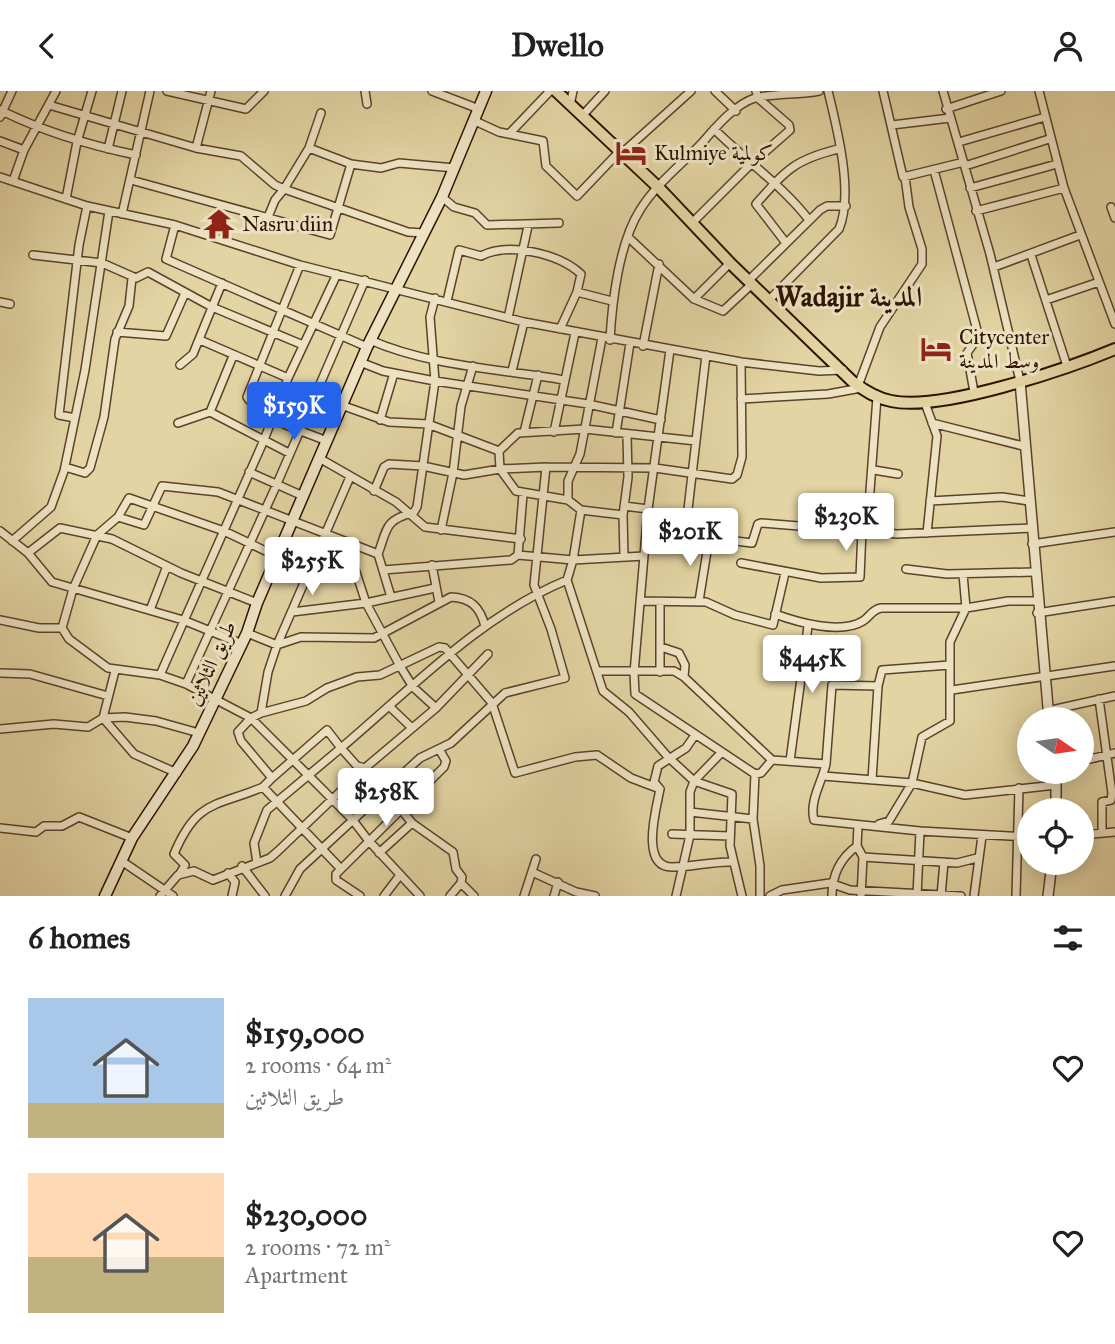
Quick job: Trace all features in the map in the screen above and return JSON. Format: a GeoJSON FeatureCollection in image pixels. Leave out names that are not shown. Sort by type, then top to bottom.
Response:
{"type":"FeatureCollection","features":[{"type":"Feature","properties":{"kind":"main road","name":"طريق الثلاثين"},"geometry":{"type":"LineString","coordinates":[[105,896],[132,838],[177,773],[217,699],[360,362],[442,197],[486,91]]}},
{"type":"Feature","properties":{"kind":"main road"},"geometry":{"type":"LineString","coordinates":[[556,91],[659,188],[730,263],[771,299],[860,387],[877,397],[893,402],[925,403],[1020,381],[1115,349]]}},
{"type":"Feature","properties":{"kind":"street"},"geometry":{"type":"LineString","coordinates":[[12,91],[1,113],[77,142],[136,155]]}},
{"type":"Feature","properties":{"kind":"street"},"geometry":{"type":"LineString","coordinates":[[13,181],[24,150],[55,91]]}},
{"type":"Feature","properties":{"kind":"street"},"geometry":{"type":"LineString","coordinates":[[66,199],[77,142],[87,116],[92,91]]}},
{"type":"Feature","properties":{"kind":"street"},"geometry":{"type":"LineString","coordinates":[[108,149],[122,91]]}},
{"type":"Feature","properties":{"kind":"street"},"geometry":{"type":"LineString","coordinates":[[122,214],[150,91]]}},
{"type":"Feature","properties":{"kind":"street"},"geometry":{"type":"LineString","coordinates":[[167,91],[246,109],[264,91]]}},
{"type":"Feature","properties":{"kind":"street"},"geometry":{"type":"LineString","coordinates":[[196,148],[211,91]]}},
{"type":"Feature","properties":{"kind":"street"},"geometry":{"type":"LineString","coordinates":[[365,91],[367,104]]}},
{"type":"Feature","properties":{"kind":"street"},"geometry":{"type":"LineString","coordinates":[[432,91],[479,109]]}},
{"type":"Feature","properties":{"kind":"street"},"geometry":{"type":"LineString","coordinates":[[509,134],[550,91]]}},
{"type":"Feature","properties":{"kind":"street"},"geometry":{"type":"LineString","coordinates":[[569,105],[573,91]]}},
{"type":"Feature","properties":{"kind":"street"},"geometry":{"type":"LineString","coordinates":[[582,116],[605,91]]}},
{"type":"Feature","properties":{"kind":"street"},"geometry":{"type":"LineString","coordinates":[[475,121],[499,132],[543,141],[546,166],[577,197],[620,153],[691,91]]}},
{"type":"Feature","properties":{"kind":"street"},"geometry":{"type":"LineString","coordinates":[[715,91],[736,111]]}},
{"type":"Feature","properties":{"kind":"street"},"geometry":{"type":"LineString","coordinates":[[568,500],[568,481],[575,467],[585,429],[588,404],[606,339],[612,301],[639,211],[714,129],[757,94],[817,91]]}},
{"type":"Feature","properties":{"kind":"street"},"geometry":{"type":"LineString","coordinates":[[771,299],[839,229],[846,205],[828,91]]}},
{"type":"Feature","properties":{"kind":"street"},"geometry":{"type":"LineString","coordinates":[[741,399],[828,394],[860,387],[880,327],[922,264],[922,250],[909,207],[905,177],[900,173],[883,91]]}},
{"type":"Feature","properties":{"kind":"street"},"geometry":{"type":"LineString","coordinates":[[943,91],[946,109],[959,142],[976,211],[994,267],[1020,381],[1023,446],[1047,707]]}},
{"type":"Feature","properties":{"kind":"street"},"geometry":{"type":"LineString","coordinates":[[946,109],[1001,91]]}},
{"type":"Feature","properties":{"kind":"street"},"geometry":{"type":"LineString","coordinates":[[1039,91],[1063,188],[1115,324]]}},
{"type":"Feature","properties":{"kind":"street"},"geometry":{"type":"LineString","coordinates":[[692,223],[791,128],[757,94]]}},
{"type":"Feature","properties":{"kind":"street"},"geometry":{"type":"LineString","coordinates":[[48,105],[196,148],[241,156],[275,185],[284,189],[408,232],[423,233]]}},
{"type":"Feature","properties":{"kind":"street"},"geometry":{"type":"LineString","coordinates":[[268,217],[275,200],[309,148],[321,113]]}},
{"type":"Feature","properties":{"kind":"street"},"geometry":{"type":"LineString","coordinates":[[959,142],[1045,117]]}},
{"type":"Feature","properties":{"kind":"street"},"geometry":{"type":"LineString","coordinates":[[891,125],[950,118]]}},
{"type":"Feature","properties":{"kind":"street"},"geometry":{"type":"LineString","coordinates":[[714,129],[750,165],[794,201],[809,220]]}},
{"type":"Feature","properties":{"kind":"street"},"geometry":{"type":"LineString","coordinates":[[905,177],[964,164],[1049,139]]}},
{"type":"Feature","properties":{"kind":"street"},"geometry":{"type":"LineString","coordinates":[[0,141],[24,150]]}},
{"type":"Feature","properties":{"kind":"street"},"geometry":{"type":"LineString","coordinates":[[309,148],[351,164],[382,168],[399,163],[455,168]]}},
{"type":"Feature","properties":{"kind":"street"},"geometry":{"type":"LineString","coordinates":[[786,243],[756,206],[774,184],[803,158],[838,149]]}},
{"type":"Feature","properties":{"kind":"street"},"geometry":{"type":"LineString","coordinates":[[131,180],[330,235],[351,164]]}},
{"type":"Feature","properties":{"kind":"street"},"geometry":{"type":"LineString","coordinates":[[970,188],[1057,164]]}},
{"type":"Feature","properties":{"kind":"street"},"geometry":{"type":"LineString","coordinates":[[934,170],[977,330],[974,343],[967,353],[974,392]]}},
{"type":"Feature","properties":{"kind":"street"},"geometry":{"type":"LineString","coordinates":[[0,187],[2,177],[87,206],[175,225],[299,265],[524,322],[630,344],[741,362],[843,370]]}},
{"type":"Feature","properties":{"kind":"street"},"geometry":{"type":"LineString","coordinates":[[976,211],[1063,188]]}},
{"type":"Feature","properties":{"kind":"street"},"geometry":{"type":"LineString","coordinates":[[442,197],[454,207],[475,213],[486,225],[528,226],[559,223]]}},
{"type":"Feature","properties":{"kind":"street"},"geometry":{"type":"LineString","coordinates":[[629,238],[694,299],[723,311],[809,220],[827,206],[846,205]]}},
{"type":"Feature","properties":{"kind":"street"},"geometry":{"type":"LineString","coordinates":[[75,418],[59,415],[87,206]]}},
{"type":"Feature","properties":{"kind":"street"},"geometry":{"type":"LineString","coordinates":[[1111,207],[1115,218]]}},
{"type":"Feature","properties":{"kind":"street"},"geometry":{"type":"LineString","coordinates":[[12,541],[51,507],[65,467],[109,211]]}},
{"type":"Feature","properties":{"kind":"street"},"geometry":{"type":"LineString","coordinates":[[175,225],[166,259],[313,325],[389,349],[564,380]]}},
{"type":"Feature","properties":{"kind":"street"},"geometry":{"type":"LineString","coordinates":[[508,318],[528,226]]}},
{"type":"Feature","properties":{"kind":"street"},"geometry":{"type":"LineString","coordinates":[[994,267],[1080,235]]}},
{"type":"Feature","properties":{"kind":"street"},"geometry":{"type":"LineString","coordinates":[[447,301],[459,250],[481,256],[494,250],[524,251],[578,271],[581,277],[560,329]]}},
{"type":"Feature","properties":{"kind":"street"},"geometry":{"type":"LineString","coordinates":[[33,255],[78,258],[102,263],[132,278],[139,278],[148,272],[212,307],[303,345]]}},
{"type":"Feature","properties":{"kind":"street"},"geometry":{"type":"LineString","coordinates":[[1031,255],[1067,366]]}},
{"type":"Feature","properties":{"kind":"street"},"geometry":{"type":"LineString","coordinates":[[694,299],[730,263]]}},
{"type":"Feature","properties":{"kind":"street"},"geometry":{"type":"LineString","coordinates":[[643,346],[659,264]]}},
{"type":"Feature","properties":{"kind":"street"},"geometry":{"type":"LineString","coordinates":[[299,265],[275,333],[247,397],[272,417],[327,441]]}},
{"type":"Feature","properties":{"kind":"street"},"geometry":{"type":"LineString","coordinates":[[160,675],[264,440],[288,378],[337,274]]}},
{"type":"Feature","properties":{"kind":"street"},"geometry":{"type":"LineString","coordinates":[[65,467],[85,473],[90,468],[104,417],[117,332],[128,306],[132,278]]}},
{"type":"Feature","properties":{"kind":"street"},"geometry":{"type":"LineString","coordinates":[[186,684],[365,280]]}},
{"type":"Feature","properties":{"kind":"street"},"geometry":{"type":"LineString","coordinates":[[1045,300],[1099,282]]}},
{"type":"Feature","properties":{"kind":"street"},"geometry":{"type":"LineString","coordinates":[[180,365],[188,361],[200,340],[222,283]]}},
{"type":"Feature","properties":{"kind":"street"},"geometry":{"type":"LineString","coordinates":[[577,292],[612,301]]}},
{"type":"Feature","properties":{"kind":"street"},"geometry":{"type":"LineString","coordinates":[[117,332],[166,336],[185,293]]}},
{"type":"Feature","properties":{"kind":"street"},"geometry":{"type":"LineString","coordinates":[[391,597],[378,554],[392,520],[417,507],[435,381],[430,317],[435,298]]}},
{"type":"Feature","properties":{"kind":"street"},"geometry":{"type":"LineString","coordinates":[[0,302],[10,304]]}},
{"type":"Feature","properties":{"kind":"street"},"geometry":{"type":"LineString","coordinates":[[512,371],[524,322]]}},
{"type":"Feature","properties":{"kind":"street"},"geometry":{"type":"LineString","coordinates":[[554,432],[575,333]]}},
{"type":"Feature","properties":{"kind":"street"},"geometry":{"type":"LineString","coordinates":[[200,340],[288,378]]}},
{"type":"Feature","properties":{"kind":"street"},"geometry":{"type":"LineString","coordinates":[[616,433],[630,344]]}},
{"type":"Feature","properties":{"kind":"street"},"geometry":{"type":"LineString","coordinates":[[670,350],[648,509],[634,673],[637,697],[755,774],[761,773],[772,760]]}},
{"type":"Feature","properties":{"kind":"street"},"geometry":{"type":"LineString","coordinates":[[645,546],[674,547],[685,535],[706,355]]}},
{"type":"Feature","properties":{"kind":"street"},"geometry":{"type":"LineString","coordinates":[[210,412],[233,356]]}},
{"type":"Feature","properties":{"kind":"street"},"geometry":{"type":"LineString","coordinates":[[360,362],[394,373],[435,381],[560,402],[588,404],[661,420]]}},
{"type":"Feature","properties":{"kind":"street"},"geometry":{"type":"LineString","coordinates":[[374,491],[387,465],[424,467],[468,475],[500,468],[655,468],[727,479],[737,475],[742,457],[741,362]]}},
{"type":"Feature","properties":{"kind":"street"},"geometry":{"type":"LineString","coordinates":[[441,530],[453,473],[461,407],[474,366]]}},
{"type":"Feature","properties":{"kind":"street"},"geometry":{"type":"LineString","coordinates":[[380,420],[394,373]]}},
{"type":"Feature","properties":{"kind":"street"},"geometry":{"type":"LineString","coordinates":[[524,432],[538,375]]}},
{"type":"Feature","properties":{"kind":"street"},"geometry":{"type":"LineString","coordinates":[[741,563],[821,578],[860,577],[874,470],[877,397]]}},
{"type":"Feature","properties":{"kind":"street"},"geometry":{"type":"LineString","coordinates":[[925,403],[937,436],[927,533]]}},
{"type":"Feature","properties":{"kind":"street"},"geometry":{"type":"LineString","coordinates":[[341,405],[380,420],[428,424],[499,451]]}},
{"type":"Feature","properties":{"kind":"street"},"geometry":{"type":"LineString","coordinates":[[178,423],[210,412],[289,453]]}},
{"type":"Feature","properties":{"kind":"street"},"geometry":{"type":"LineString","coordinates":[[932,423],[1023,446]]}},
{"type":"Feature","properties":{"kind":"street"},"geometry":{"type":"LineString","coordinates":[[623,515],[581,510],[568,500],[523,494],[512,488],[500,468],[499,451],[511,437],[524,432],[585,429],[696,441]]}},
{"type":"Feature","properties":{"kind":"street"},"geometry":{"type":"LineString","coordinates":[[624,556],[623,515],[628,468],[626,435]]}},
{"type":"Feature","properties":{"kind":"street"},"geometry":{"type":"LineString","coordinates":[[319,458],[396,502],[425,527],[521,539]]}},
{"type":"Feature","properties":{"kind":"street"},"geometry":{"type":"LineString","coordinates":[[289,895],[300,869],[420,758],[451,743],[492,703],[513,689],[565,678],[534,585],[545,498],[546,467]]}},
{"type":"Feature","properties":{"kind":"street"},"geometry":{"type":"LineString","coordinates":[[874,470],[898,474]]}},
{"type":"Feature","properties":{"kind":"street"},"geometry":{"type":"LineString","coordinates":[[249,472],[303,496]]}},
{"type":"Feature","properties":{"kind":"street"},"geometry":{"type":"LineString","coordinates":[[261,713],[268,672],[277,645],[350,477]]}},
{"type":"Feature","properties":{"kind":"street"},"geometry":{"type":"LineString","coordinates":[[118,517],[144,524],[166,485],[207,490],[378,554]]}},
{"type":"Feature","properties":{"kind":"street"},"geometry":{"type":"LineString","coordinates":[[383,570],[511,560],[518,555],[521,539],[523,494]]}},
{"type":"Feature","properties":{"kind":"street"},"geometry":{"type":"LineString","coordinates":[[930,501],[1002,497],[1029,501]]}},
{"type":"Feature","properties":{"kind":"street"},"geometry":{"type":"LineString","coordinates":[[352,560],[332,577],[306,575],[278,557],[223,531],[129,498],[118,517],[97,535],[73,589],[62,628],[69,639],[115,671],[160,675],[186,684],[251,718],[291,761],[352,819],[379,853],[420,896]]}},
{"type":"Feature","properties":{"kind":"street"},"geometry":{"type":"LineString","coordinates":[[624,506],[648,509]]}},
{"type":"Feature","properties":{"kind":"street"},"geometry":{"type":"LineString","coordinates":[[581,510],[573,559],[566,580],[603,691],[629,712],[668,757],[694,781],[732,795],[730,836],[733,862],[743,896]]}},
{"type":"Feature","properties":{"kind":"street"},"geometry":{"type":"LineString","coordinates":[[685,535],[752,543],[758,523],[927,533],[1032,528]]}},
{"type":"Feature","properties":{"kind":"street"},"geometry":{"type":"LineString","coordinates":[[28,553],[60,529],[97,535],[257,603]]}},
{"type":"Feature","properties":{"kind":"street"},"geometry":{"type":"LineString","coordinates":[[0,531],[28,553],[52,582],[183,620],[242,644]]}},
{"type":"Feature","properties":{"kind":"street"},"geometry":{"type":"LineString","coordinates":[[1032,544],[1115,532]]}},
{"type":"Feature","properties":{"kind":"street"},"geometry":{"type":"LineString","coordinates":[[699,601],[709,539]]}},
{"type":"Feature","properties":{"kind":"street"},"geometry":{"type":"LineString","coordinates":[[353,544],[352,560],[366,603],[412,687],[436,708]]}},
{"type":"Feature","properties":{"kind":"street"},"geometry":{"type":"LineString","coordinates":[[518,555],[573,559],[644,556]]}},
{"type":"Feature","properties":{"kind":"street"},"geometry":{"type":"LineString","coordinates":[[432,565],[439,601]]}},
{"type":"Feature","properties":{"kind":"street"},"geometry":{"type":"LineString","coordinates":[[150,610],[167,566]]}},
{"type":"Feature","properties":{"kind":"street"},"geometry":{"type":"LineString","coordinates":[[906,569],[963,574],[1034,572]]}},
{"type":"Feature","properties":{"kind":"street"},"geometry":{"type":"LineString","coordinates":[[640,601],[699,601],[773,625],[786,573]]}},
{"type":"Feature","properties":{"kind":"street"},"geometry":{"type":"LineString","coordinates":[[874,826],[889,821],[912,783],[922,737],[950,721],[950,642],[965,608],[963,574]]}},
{"type":"Feature","properties":{"kind":"street"},"geometry":{"type":"LineString","coordinates":[[257,863],[254,843],[263,815],[485,626],[538,592],[566,580]]}},
{"type":"Feature","properties":{"kind":"street"},"geometry":{"type":"LineString","coordinates":[[292,612],[366,603],[435,587]]}},
{"type":"Feature","properties":{"kind":"street"},"geometry":{"type":"LineString","coordinates":[[247,633],[277,645],[301,636],[366,639],[385,634],[439,601],[452,597],[466,598],[477,607],[485,626]]}},
{"type":"Feature","properties":{"kind":"street"},"geometry":{"type":"LineString","coordinates":[[775,614],[808,626],[859,623],[874,609],[881,608],[965,608],[1008,601],[1038,601]]}},
{"type":"Feature","properties":{"kind":"street"},"geometry":{"type":"LineString","coordinates":[[1037,613],[1115,601]]}},
{"type":"Feature","properties":{"kind":"street"},"geometry":{"type":"LineString","coordinates":[[660,602],[660,672]]}},
{"type":"Feature","properties":{"kind":"street"},"geometry":{"type":"LineString","coordinates":[[0,621],[39,628],[62,628]]}},
{"type":"Feature","properties":{"kind":"street"},"geometry":{"type":"LineString","coordinates":[[790,761],[808,626]]}},
{"type":"Feature","properties":{"kind":"street"},"geometry":{"type":"LineString","coordinates":[[272,778],[241,741],[238,733],[251,718],[306,701],[327,688],[357,677],[371,677],[439,647],[445,648],[492,703],[515,773],[575,757],[597,755],[631,778],[660,789]]}},
{"type":"Feature","properties":{"kind":"street"},"geometry":{"type":"LineString","coordinates":[[661,647],[679,653],[685,664],[684,677]]}},
{"type":"Feature","properties":{"kind":"street"},"geometry":{"type":"LineString","coordinates":[[178,876],[194,871],[213,880],[242,866],[270,858],[305,828],[365,768],[436,708],[488,654]]}},
{"type":"Feature","properties":{"kind":"street"},"geometry":{"type":"LineString","coordinates":[[872,781],[878,686],[882,670],[950,665]]}},
{"type":"Feature","properties":{"kind":"street"},"geometry":{"type":"LineString","coordinates":[[952,690],[1115,666]]}},
{"type":"Feature","properties":{"kind":"street"},"geometry":{"type":"LineString","coordinates":[[103,718],[115,671]]}},
{"type":"Feature","properties":{"kind":"street"},"geometry":{"type":"LineString","coordinates":[[598,671],[674,671],[684,677],[772,760],[826,764]]}},
{"type":"Feature","properties":{"kind":"street"},"geometry":{"type":"LineString","coordinates":[[0,673],[30,674],[108,696]]}},
{"type":"Feature","properties":{"kind":"street"},"geometry":{"type":"LineString","coordinates":[[878,686],[832,685],[826,764],[817,785],[813,820],[858,826],[1017,837]]}},
{"type":"Feature","properties":{"kind":"street"},"geometry":{"type":"LineString","coordinates":[[1074,707],[1115,697]]}},
{"type":"Feature","properties":{"kind":"street"},"geometry":{"type":"LineString","coordinates":[[1099,699],[1112,753],[1111,800],[1101,804],[1102,832]]}},
{"type":"Feature","properties":{"kind":"street"},"geometry":{"type":"LineString","coordinates":[[390,707],[411,727]]}},
{"type":"Feature","properties":{"kind":"street"},"geometry":{"type":"LineString","coordinates":[[103,718],[134,754],[177,773]]}},
{"type":"Feature","properties":{"kind":"street"},"geometry":{"type":"LineString","coordinates":[[0,729],[54,724],[89,727],[103,718],[156,720],[199,733]]}},
{"type":"Feature","properties":{"kind":"street"},"geometry":{"type":"LineString","coordinates":[[162,893],[185,865],[174,854],[186,829],[216,801],[263,787],[327,730],[357,766],[365,768],[412,823],[453,852],[456,869],[462,877],[461,883],[450,896]]}},
{"type":"Feature","properties":{"kind":"street"},"geometry":{"type":"LineString","coordinates":[[660,789],[654,782],[657,770],[668,757],[678,754],[695,735]]}},
{"type":"Feature","properties":{"kind":"street"},"geometry":{"type":"LineString","coordinates":[[360,896],[336,880],[336,874],[444,767],[446,761],[439,749]]}},
{"type":"Feature","properties":{"kind":"street"},"geometry":{"type":"LineString","coordinates":[[676,896],[690,835],[690,792],[694,781],[721,753]]}},
{"type":"Feature","properties":{"kind":"street"},"geometry":{"type":"LineString","coordinates":[[1094,758],[1112,753]]}},
{"type":"Feature","properties":{"kind":"street"},"geometry":{"type":"LineString","coordinates":[[755,774],[753,819],[760,866],[760,896]]}},
{"type":"Feature","properties":{"kind":"street"},"geometry":{"type":"LineString","coordinates":[[823,776],[912,783],[965,795],[1056,785],[1056,798]]}},
{"type":"Feature","properties":{"kind":"street"},"geometry":{"type":"LineString","coordinates":[[263,787],[280,801],[341,869]]}},
{"type":"Feature","properties":{"kind":"street"},"geometry":{"type":"LineString","coordinates":[[1019,787],[1019,798]]}},
{"type":"Feature","properties":{"kind":"street"},"geometry":{"type":"LineString","coordinates":[[660,789],[651,838],[656,856],[667,866],[733,862]]}},
{"type":"Feature","properties":{"kind":"street"},"geometry":{"type":"LineString","coordinates":[[690,812],[753,819]]}},
{"type":"Feature","properties":{"kind":"street"},"geometry":{"type":"LineString","coordinates":[[0,828],[36,832],[44,826],[62,825],[79,817],[132,838]]}},
{"type":"Feature","properties":{"kind":"street"},"geometry":{"type":"LineString","coordinates":[[379,853],[412,823]]}},
{"type":"Feature","properties":{"kind":"street"},"geometry":{"type":"LineString","coordinates":[[858,826],[857,846],[863,857],[861,893]]}},
{"type":"Feature","properties":{"kind":"street"},"geometry":{"type":"LineString","coordinates":[[917,895],[920,831]]}},
{"type":"Feature","properties":{"kind":"street"},"geometry":{"type":"LineString","coordinates":[[1094,833],[1115,832]]}},
{"type":"Feature","properties":{"kind":"street"},"geometry":{"type":"LineString","coordinates":[[672,834],[730,836]]}},
{"type":"Feature","properties":{"kind":"street"},"geometry":{"type":"LineString","coordinates":[[974,896],[982,836]]}},
{"type":"Feature","properties":{"kind":"street"},"geometry":{"type":"LineString","coordinates":[[832,896],[830,883],[845,856],[857,846]]}},
{"type":"Feature","properties":{"kind":"street"},"geometry":{"type":"LineString","coordinates":[[863,857],[944,863],[963,863],[977,858]]}},
{"type":"Feature","properties":{"kind":"street"},"geometry":{"type":"LineString","coordinates":[[524,896],[536,859]]}},
{"type":"Feature","properties":{"kind":"street"},"geometry":{"type":"LineString","coordinates":[[123,862],[162,893],[173,896]]}},
{"type":"Feature","properties":{"kind":"street"},"geometry":{"type":"LineString","coordinates":[[941,895],[944,863]]}},
{"type":"Feature","properties":{"kind":"street"},"geometry":{"type":"LineString","coordinates":[[242,866],[265,896]]}},
{"type":"Feature","properties":{"kind":"street"},"geometry":{"type":"LineString","coordinates":[[532,872],[558,882],[576,894],[595,896]]}},
{"type":"Feature","properties":{"kind":"street"},"geometry":{"type":"LineString","coordinates":[[228,873],[235,882],[232,896]]}},
{"type":"Feature","properties":{"kind":"street"},"geometry":{"type":"LineString","coordinates":[[384,896],[400,875]]}},
{"type":"Feature","properties":{"kind":"street"},"geometry":{"type":"LineString","coordinates":[[1016,896],[1017,875]]}},
{"type":"Feature","properties":{"kind":"street"},"geometry":{"type":"LineString","coordinates":[[1048,896],[1051,875]]}},
{"type":"Feature","properties":{"kind":"street"},"geometry":{"type":"LineString","coordinates":[[554,896],[558,882]]}},
{"type":"Feature","properties":{"kind":"street"},"geometry":{"type":"LineString","coordinates":[[461,883],[474,896]]}},
{"type":"Feature","properties":{"kind":"street"},"geometry":{"type":"LineString","coordinates":[[770,896],[782,890],[830,883],[861,893],[961,896]]}},
{"type":"Feature","properties":{"kind":"place","name":"Kulmiye كولمية"},"geometry":{"type":"Point","coordinates":[631,153]}},
{"type":"Feature","properties":{"kind":"place","name":"Nasru diin"},"geometry":{"type":"Point","coordinates":[219,224]}},
{"type":"Feature","properties":{"kind":"place","name":"Citycenter وسط المدينة"},"geometry":{"type":"Point","coordinates":[936,349]}},
{"type":"Feature","properties":{"kind":"district","name":"Wadajir المدينة"},"geometry":{"type":"Point","coordinates":[849,296]}}]}
